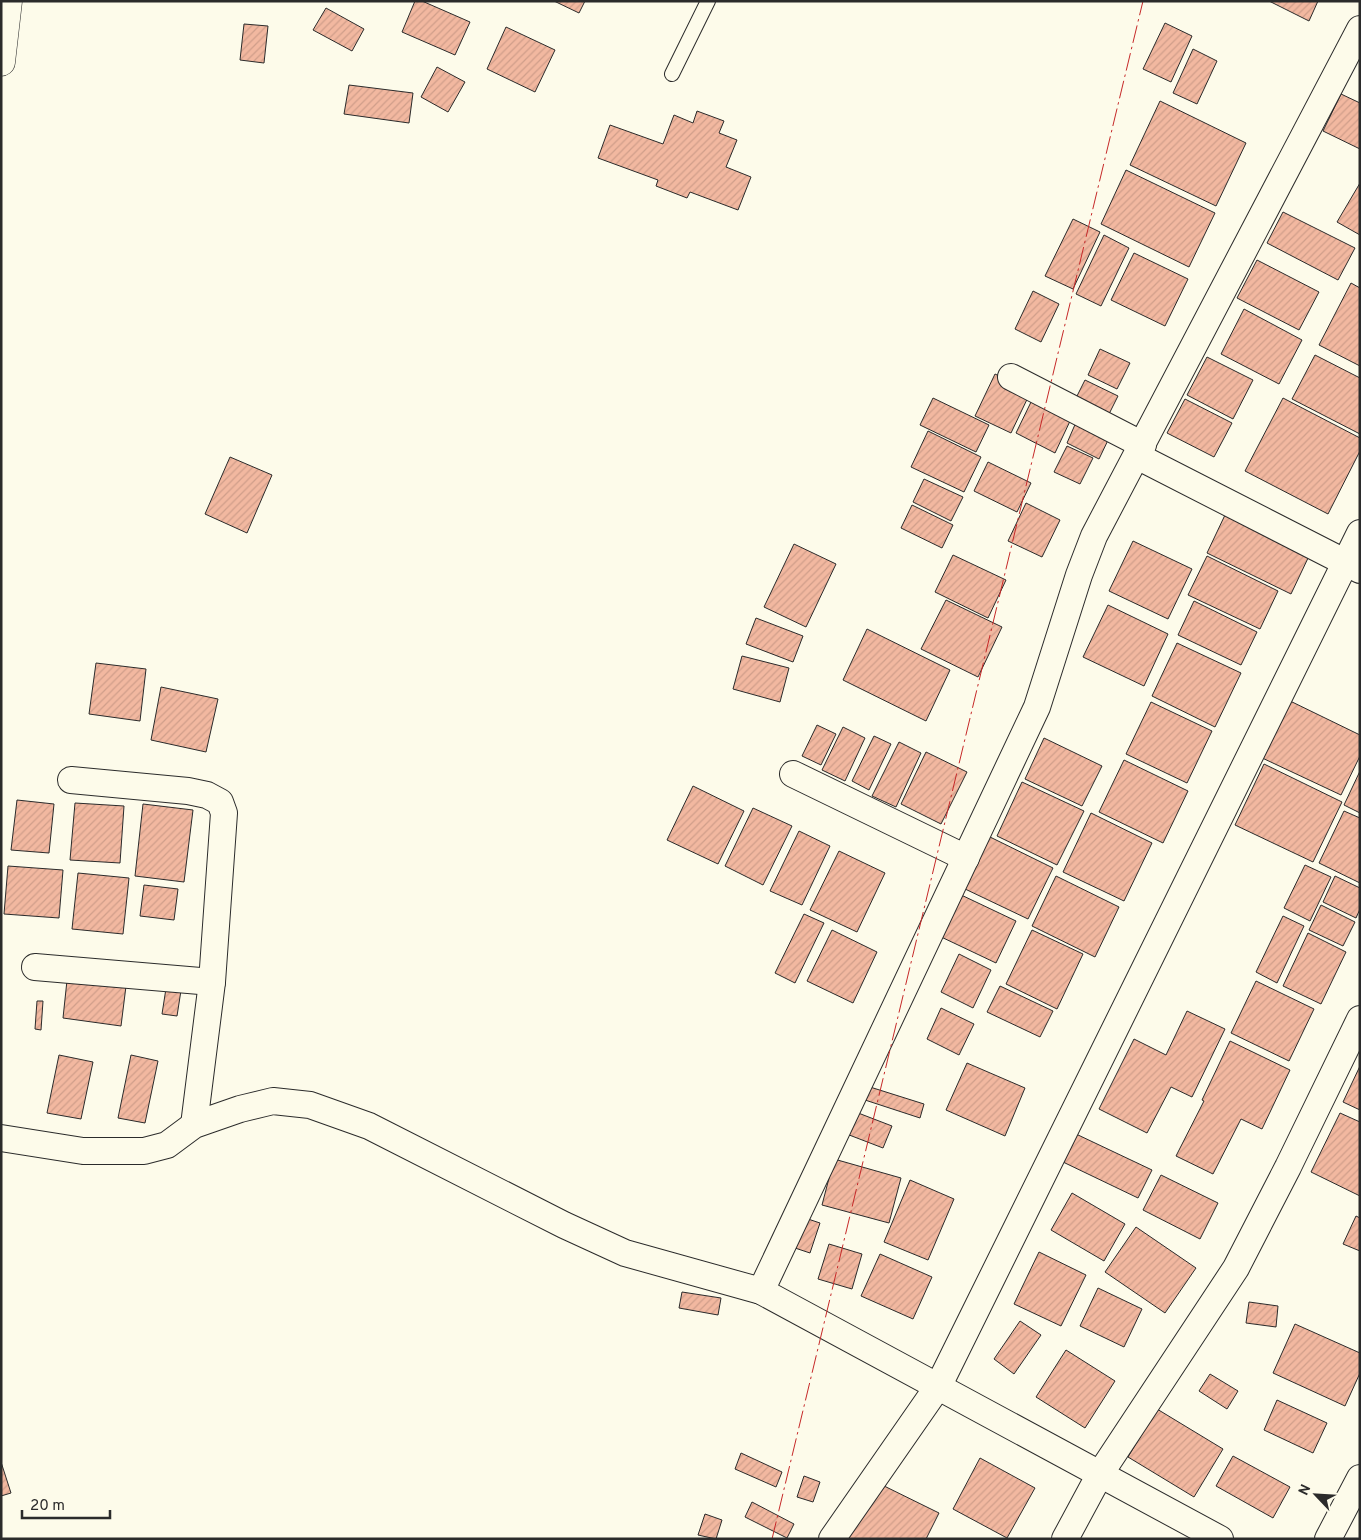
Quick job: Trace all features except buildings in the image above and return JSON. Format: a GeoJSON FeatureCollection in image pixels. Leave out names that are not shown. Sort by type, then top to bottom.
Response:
{"type":"FeatureCollection","features":[{"type":"Feature","properties":{"kind":"highway"},"geometry":{"type":"LineString","coordinates":[[1,62],[8,1]]}},
{"type":"Feature","properties":{"kind":"street"},"geometry":{"type":"LineString","coordinates":[[761,1290],[1037,707],[1078,575],[1094,536],[1360,29]]}},
{"type":"Feature","properties":{"kind":"street"},"geometry":{"type":"LineString","coordinates":[[1011,377],[1140,451],[1352,566]]}},
{"type":"Feature","properties":{"kind":"street"},"geometry":{"type":"LineString","coordinates":[[832,1539],[939,1385],[1352,566],[1360,533]]}},
{"type":"Feature","properties":{"kind":"street"},"geometry":{"type":"LineString","coordinates":[[793,774],[966,858]]}},
{"type":"Feature","properties":{"kind":"street"},"geometry":{"type":"LineString","coordinates":[[71,780],[188,791],[207,795],[220,802],[224,813],[212,982],[194,1125]]}},
{"type":"Feature","properties":{"kind":"street"},"geometry":{"type":"LineString","coordinates":[[35,967],[212,982]]}},
{"type":"Feature","properties":{"kind":"street"},"geometry":{"type":"LineString","coordinates":[[1064,1539],[1100,1474],[1236,1268],[1288,1167],[1360,1019]]}},
{"type":"Feature","properties":{"kind":"street"},"geometry":{"type":"LineString","coordinates":[[1,1138],[82,1151],[144,1151],[167,1145],[194,1125],[240,1109],[273,1102],[310,1104],[369,1126],[564,1225],[625,1253],[761,1290],[1220,1539]]}},
{"type":"Feature","properties":{"kind":"street"},"geometry":{"type":"LineString","coordinates":[[1328,1539],[1360,1478]]}},
{"type":"Feature","properties":{"kind":"lane"},"geometry":{"type":"LineString","coordinates":[[672,74],[708,1]]}},
{"type":"Feature","properties":{"kind":"power"},"geometry":{"type":"LineString","coordinates":[[772,1539],[1143,1]]}}]}
